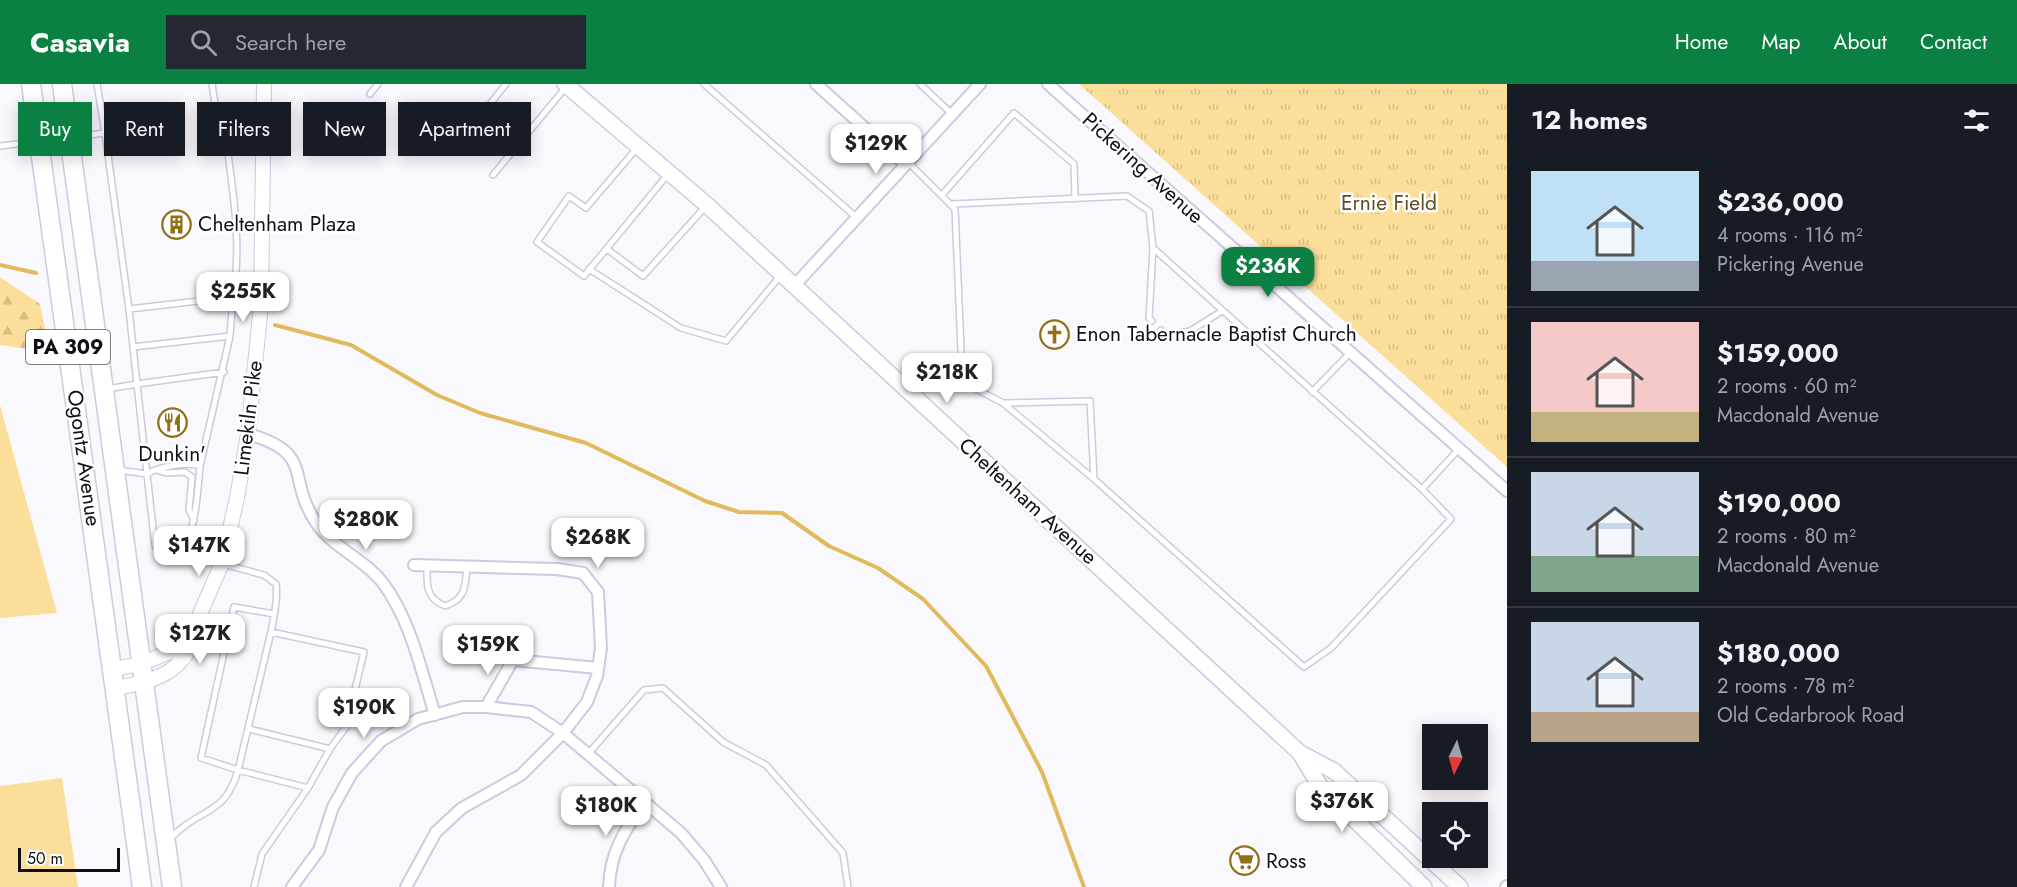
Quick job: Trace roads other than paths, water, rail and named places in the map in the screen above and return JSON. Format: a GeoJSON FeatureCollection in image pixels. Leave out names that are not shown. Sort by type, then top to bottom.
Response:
{"type":"FeatureCollection","features":[{"type":"Feature","properties":{"kind":"highway","name":"Ogontz Avenue"},"geometry":{"type":"LineString","coordinates":[[31,84],[33,102]]}},
{"type":"Feature","properties":{"kind":"highway","name":"Ogontz Avenue"},"geometry":{"type":"LineString","coordinates":[[62,84],[64,102]]}},
{"type":"Feature","properties":{"kind":"highway","name":"Ogontz Avenue"},"geometry":{"type":"LineString","coordinates":[[41,156],[117,688]]}},
{"type":"Feature","properties":{"kind":"highway","name":"Ogontz Avenue"},"geometry":{"type":"LineString","coordinates":[[70,156],[143,683]]}},
{"type":"Feature","properties":{"kind":"highway","name":"PA 309"},"geometry":{"type":"LineString","coordinates":[[143,683],[172,887]]}},
{"type":"Feature","properties":{"kind":"highway","name":"PA 309"},"geometry":{"type":"LineString","coordinates":[[117,688],[142,887]]}},
{"type":"Feature","properties":{"kind":"main road","name":"Cheltenham Avenue"},"geometry":{"type":"LineString","coordinates":[[566,85],[707,205],[1222,678],[1300,753],[1320,786],[1423,887]]}},
{"type":"Feature","properties":{"kind":"main road","name":"Cheltenham Avenue"},"geometry":{"type":"LineString","coordinates":[[1300,753],[1334,771],[1460,887]]}},
{"type":"Feature","properties":{"kind":"street","name":"Limekiln Pike"},"geometry":{"type":"LineString","coordinates":[[114,669],[140,664],[170,652],[182,643],[197,621],[222,563],[237,498],[248,434],[261,304],[264,84]]}},
{"type":"Feature","properties":{"kind":"street"},"geometry":{"type":"LineString","coordinates":[[816,84],[906,163]]}},
{"type":"Feature","properties":{"kind":"street"},"geometry":{"type":"LineString","coordinates":[[794,285],[980,84]]}},
{"type":"Feature","properties":{"kind":"street","name":"Pickering Avenue"},"geometry":{"type":"LineString","coordinates":[[1048,84],[1507,492]]}},
{"type":"Feature","properties":{"kind":"street"},"geometry":{"type":"LineString","coordinates":[[248,434],[274,441],[294,459],[315,521],[335,543],[382,581],[405,621],[435,715]]}},
{"type":"Feature","properties":{"kind":"street"},"geometry":{"type":"LineString","coordinates":[[406,887],[436,832],[462,808],[521,775],[563,733],[587,702],[598,668],[601,648],[598,592],[583,573],[557,569],[414,566]]}},
{"type":"Feature","properties":{"kind":"street","name":"Limekiln Pike"},"geometry":{"type":"LineString","coordinates":[[117,688],[143,683],[167,674],[187,656],[204,603]]}},
{"type":"Feature","properties":{"kind":"street"},"geometry":{"type":"LineString","coordinates":[[486,707],[513,660],[598,668]]}},
{"type":"Feature","properties":{"kind":"street"},"geometry":{"type":"LineString","coordinates":[[292,887],[319,850],[333,807],[352,773],[381,741],[418,719],[463,707],[531,712],[563,733],[681,833],[704,860],[721,887]]}},
{"type":"Feature","properties":{"kind":"street"},"geometry":{"type":"LineString","coordinates":[[609,887],[613,860],[622,836],[645,804]]}},
{"type":"Feature","properties":{"kind":"lane"},"geometry":{"type":"LineString","coordinates":[[98,84],[104,126]]}},
{"type":"Feature","properties":{"kind":"lane"},"geometry":{"type":"LineString","coordinates":[[108,156],[129,309],[155,546],[170,550],[186,545],[194,520],[200,491],[200,466],[224,372],[230,336],[232,297],[238,266],[236,223],[224,123],[216,111],[212,84]]}},
{"type":"Feature","properties":{"kind":"lane"},"geometry":{"type":"LineString","coordinates":[[370,94],[378,84]]}},
{"type":"Feature","properties":{"kind":"lane"},"geometry":{"type":"LineString","coordinates":[[492,102],[506,84]]}},
{"type":"Feature","properties":{"kind":"lane"},"geometry":{"type":"LineString","coordinates":[[704,84],[856,217]]}},
{"type":"Feature","properties":{"kind":"lane"},"geometry":{"type":"LineString","coordinates":[[920,84],[952,114]]}},
{"type":"Feature","properties":{"kind":"lane"},"geometry":{"type":"LineString","coordinates":[[494,175],[566,85]]}},
{"type":"Feature","properties":{"kind":"lane"},"geometry":{"type":"LineString","coordinates":[[942,195],[1014,113],[1074,164],[1075,199]]}},
{"type":"Feature","properties":{"kind":"lane"},"geometry":{"type":"LineString","coordinates":[[0,146],[18,144]]}},
{"type":"Feature","properties":{"kind":"lane"},"geometry":{"type":"LineString","coordinates":[[638,147],[586,208],[569,196],[537,242],[584,276],[669,173]]}},
{"type":"Feature","properties":{"kind":"lane"},"geometry":{"type":"LineString","coordinates":[[906,163],[953,204],[956,215],[962,373],[978,390],[1003,403],[1094,479],[1304,667],[1331,648],[1451,519],[1422,489],[1153,248]]}},
{"type":"Feature","properties":{"kind":"lane"},"geometry":{"type":"LineString","coordinates":[[953,204],[1126,196],[1149,211],[1153,248],[1149,318],[1152,321]]}},
{"type":"Feature","properties":{"kind":"lane"},"geometry":{"type":"LineString","coordinates":[[607,249],[643,276],[707,205]]}},
{"type":"Feature","properties":{"kind":"lane"},"geometry":{"type":"LineString","coordinates":[[589,269],[681,328],[726,341],[782,274]]}},
{"type":"Feature","properties":{"kind":"lane"},"geometry":{"type":"LineString","coordinates":[[129,309],[232,297]]}},
{"type":"Feature","properties":{"kind":"lane"},"geometry":{"type":"LineString","coordinates":[[1161,330],[1165,335],[1190,331],[1222,311]]}},
{"type":"Feature","properties":{"kind":"lane"},"geometry":{"type":"LineString","coordinates":[[133,347],[230,336]]}},
{"type":"Feature","properties":{"kind":"lane"},"geometry":{"type":"LineString","coordinates":[[1312,392],[1351,352]]}},
{"type":"Feature","properties":{"kind":"lane"},"geometry":{"type":"LineString","coordinates":[[102,390],[224,372]]}},
{"type":"Feature","properties":{"kind":"lane"},"geometry":{"type":"LineString","coordinates":[[1003,403],[1090,401],[1094,479]]}},
{"type":"Feature","properties":{"kind":"lane"},"geometry":{"type":"LineString","coordinates":[[1422,489],[1460,449]]}},
{"type":"Feature","properties":{"kind":"lane"},"geometry":{"type":"LineString","coordinates":[[113,468],[124,472],[147,474],[155,469],[200,466]]}},
{"type":"Feature","properties":{"kind":"lane"},"geometry":{"type":"LineString","coordinates":[[155,469],[166,473],[185,472],[192,477],[189,510],[194,520]]}},
{"type":"Feature","properties":{"kind":"lane"},"geometry":{"type":"LineString","coordinates":[[166,844],[184,825],[224,802],[234,787],[274,614],[276,584],[264,575],[222,563]]}},
{"type":"Feature","properties":{"kind":"lane"},"geometry":{"type":"LineString","coordinates":[[427,566],[427,588],[435,602],[445,606],[457,602],[464,595],[467,567]]}},
{"type":"Feature","properties":{"kind":"lane"},"geometry":{"type":"LineString","coordinates":[[274,614],[234,607],[201,758],[308,788]]}},
{"type":"Feature","properties":{"kind":"lane"},"geometry":{"type":"LineString","coordinates":[[254,887],[262,854],[308,788],[330,749],[346,727],[364,652],[270,632]]}},
{"type":"Feature","properties":{"kind":"lane"},"geometry":{"type":"LineString","coordinates":[[588,754],[644,690],[663,688],[723,742],[766,765],[843,853],[848,887]]}},
{"type":"Feature","properties":{"kind":"lane"},"geometry":{"type":"LineString","coordinates":[[249,729],[330,749]]}},
{"type":"Feature","properties":{"kind":"waterway"},"geometry":{"type":"LineString","coordinates":[[0,265],[36,273]]}},
{"type":"Feature","properties":{"kind":"waterway"},"geometry":{"type":"LineString","coordinates":[[275,325],[351,345],[437,395],[480,413],[586,443],[705,501],[739,512],[782,513],[829,546],[878,568],[923,599],[986,666],[1042,772],[1084,887]]}},
{"type":"Feature","properties":{"kind":"place","name":"Cheltenham Plaza"},"geometry":{"type":"Point","coordinates":[177,224]}},
{"type":"Feature","properties":{"kind":"place","name":"Enon Tabernacle Baptist Church"},"geometry":{"type":"Point","coordinates":[1055,334]}},
{"type":"Feature","properties":{"kind":"place","name":"Dunkin'"},"geometry":{"type":"Point","coordinates":[172,423]}},
{"type":"Feature","properties":{"kind":"place","name":"Ross"},"geometry":{"type":"Point","coordinates":[1245,861]}},
{"type":"Feature","properties":{"kind":"park label","name":"Ernie Field"},"geometry":{"type":"Point","coordinates":[1389,203]}}]}
